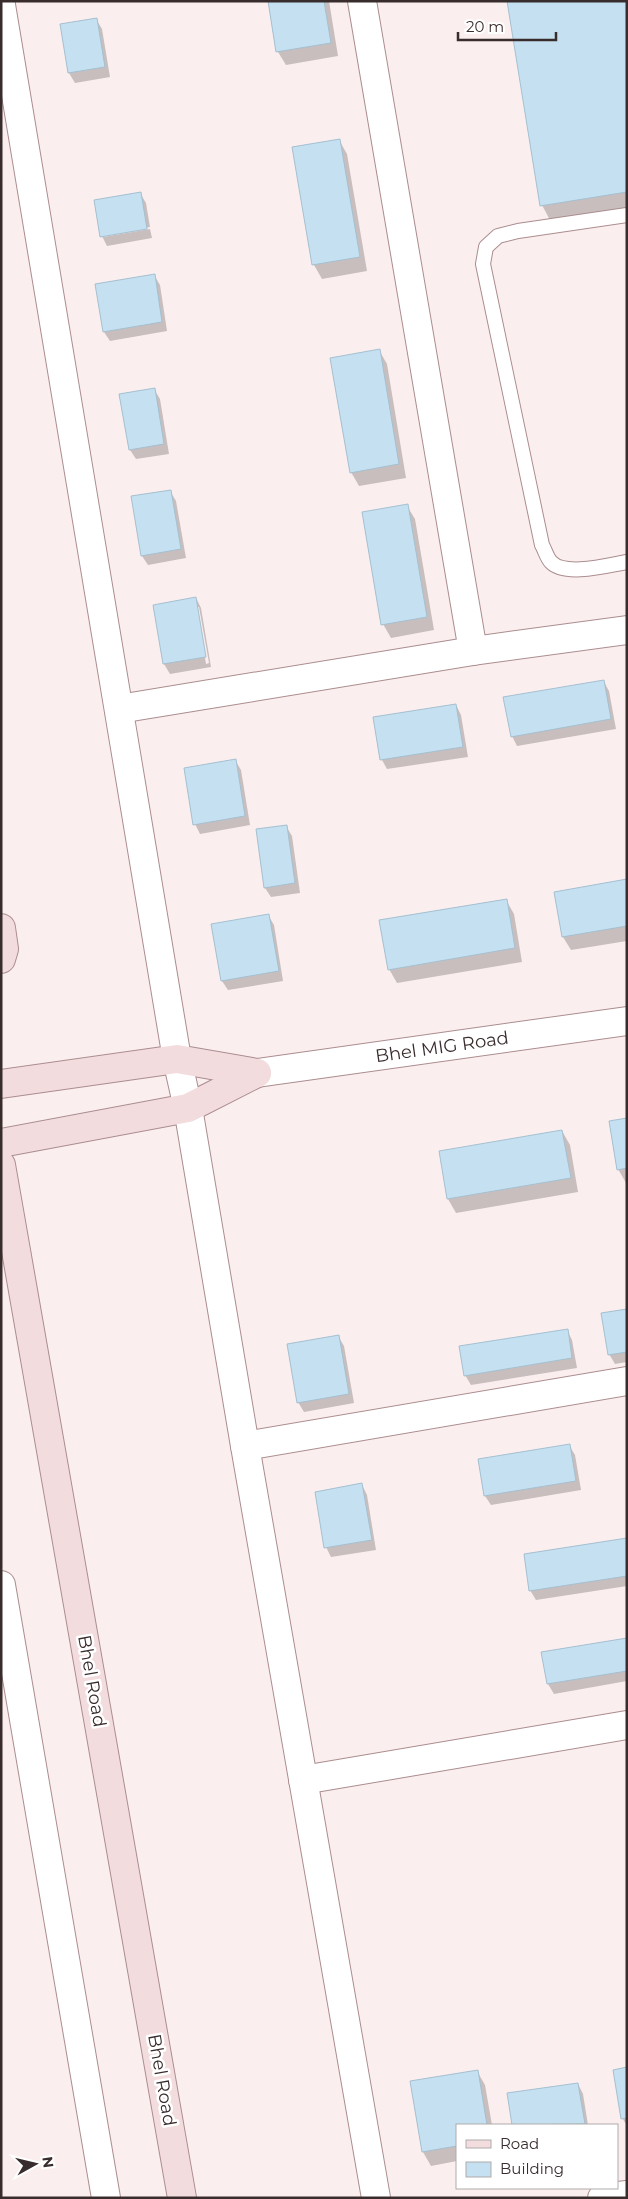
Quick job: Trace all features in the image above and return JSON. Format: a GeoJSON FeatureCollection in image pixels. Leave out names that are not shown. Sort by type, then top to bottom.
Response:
{"type":"FeatureCollection","features":[{"type":"Feature","properties":{"kind":"street"},"geometry":{"type":"LineString","coordinates":[[362,1],[474,652]]}},
{"type":"Feature","properties":{"kind":"street"},"geometry":{"type":"LineString","coordinates":[[1,5],[177,1060],[188,1108],[376,2198]]}},
{"type":"Feature","properties":{"kind":"street"},"geometry":{"type":"LineString","coordinates":[[119,709],[474,652],[627,630]]}},
{"type":"Feature","properties":{"kind":"street"},"geometry":{"type":"LineString","coordinates":[[1,928],[4,949],[1,959]]}},
{"type":"Feature","properties":{"kind":"street","name":"Bhel MIG Road"},"geometry":{"type":"LineString","coordinates":[[1,1084],[177,1060],[257,1073],[627,1021]]}},
{"type":"Feature","properties":{"kind":"street","name":"Bhel MIG Road"},"geometry":{"type":"LineString","coordinates":[[1,1143],[188,1108],[257,1073]]}},
{"type":"Feature","properties":{"kind":"street","name":"Bhel Road"},"geometry":{"type":"LineString","coordinates":[[1,1165],[182,2198]]}},
{"type":"Feature","properties":{"kind":"street"},"geometry":{"type":"LineString","coordinates":[[245,1446],[627,1381]]}},
{"type":"Feature","properties":{"kind":"street"},"geometry":{"type":"LineString","coordinates":[[1,1585],[106,2198]]}},
{"type":"Feature","properties":{"kind":"street"},"geometry":{"type":"LineString","coordinates":[[303,1780],[627,1725]]}},
{"type":"Feature","properties":{"kind":"street"},"geometry":{"type":"LineString","coordinates":[[602,2198],[627,2194]]}},
{"type":"Feature","properties":{"kind":"lane"},"geometry":{"type":"LineString","coordinates":[[627,215],[518,231],[498,236],[486,247],[483,264],[542,545],[551,563],[567,569],[590,568],[627,562]]}},
{"type":"Feature","properties":{"kind":"building"},"geometry":{"type":"Polygon","coordinates":[[[268,1],[324,1],[331,43],[276,52],[268,1]]]}},
{"type":"Feature","properties":{"kind":"building"},"geometry":{"type":"Polygon","coordinates":[[[507,1],[627,1],[627,192],[540,206],[507,1]]]}},
{"type":"Feature","properties":{"kind":"building"},"geometry":{"type":"Polygon","coordinates":[[[97,18],[105,67],[68,73],[60,24],[97,18]]]}},
{"type":"Feature","properties":{"kind":"building"},"geometry":{"type":"Polygon","coordinates":[[[340,139],[360,257],[312,265],[292,147],[340,139]]]}},
{"type":"Feature","properties":{"kind":"building"},"geometry":{"type":"Polygon","coordinates":[[[141,192],[147,229],[100,237],[94,200],[141,192]]]}},
{"type":"Feature","properties":{"kind":"building"},"geometry":{"type":"Polygon","coordinates":[[[155,274],[162,322],[103,332],[95,284],[155,274]]]}},
{"type":"Feature","properties":{"kind":"building"},"geometry":{"type":"Polygon","coordinates":[[[380,349],[399,464],[350,473],[330,358],[380,349]]]}},
{"type":"Feature","properties":{"kind":"building"},"geometry":{"type":"Polygon","coordinates":[[[155,388],[164,444],[129,450],[119,394],[155,388]]]}},
{"type":"Feature","properties":{"kind":"building"},"geometry":{"type":"Polygon","coordinates":[[[171,490],[181,549],[141,556],[131,496],[171,490]]]}},
{"type":"Feature","properties":{"kind":"building"},"geometry":{"type":"Polygon","coordinates":[[[408,504],[427,617],[381,625],[362,512],[408,504]]]}},
{"type":"Feature","properties":{"kind":"building"},"geometry":{"type":"Polygon","coordinates":[[[196,597],[206,657],[163,664],[153,605],[196,597]]]}},
{"type":"Feature","properties":{"kind":"building"},"geometry":{"type":"Polygon","coordinates":[[[604,680],[611,719],[511,737],[503,697],[604,680]]]}},
{"type":"Feature","properties":{"kind":"building"},"geometry":{"type":"Polygon","coordinates":[[[456,704],[463,747],[380,760],[373,717],[456,704]]]}},
{"type":"Feature","properties":{"kind":"building"},"geometry":{"type":"Polygon","coordinates":[[[236,759],[245,816],[193,825],[184,768],[236,759]]]}},
{"type":"Feature","properties":{"kind":"building"},"geometry":{"type":"Polygon","coordinates":[[[287,825],[295,883],[264,888],[256,829],[287,825]]]}},
{"type":"Feature","properties":{"kind":"building"},"geometry":{"type":"Polygon","coordinates":[[[627,879],[627,926],[562,937],[554,892],[627,879]]]}},
{"type":"Feature","properties":{"kind":"building"},"geometry":{"type":"Polygon","coordinates":[[[507,899],[515,948],[388,970],[379,920],[507,899]]]}},
{"type":"Feature","properties":{"kind":"building"},"geometry":{"type":"Polygon","coordinates":[[[269,914],[279,971],[221,981],[211,924],[269,914]]]}},
{"type":"Feature","properties":{"kind":"building"},"geometry":{"type":"Polygon","coordinates":[[[627,1118],[627,1168],[617,1170],[609,1121],[627,1118]]]}},
{"type":"Feature","properties":{"kind":"building"},"geometry":{"type":"Polygon","coordinates":[[[562,1130],[571,1178],[447,1199],[439,1151],[562,1130]]]}},
{"type":"Feature","properties":{"kind":"building"},"geometry":{"type":"Polygon","coordinates":[[[627,1309],[627,1352],[608,1355],[601,1313],[627,1309]]]}},
{"type":"Feature","properties":{"kind":"building"},"geometry":{"type":"Polygon","coordinates":[[[568,1329],[572,1358],[464,1376],[459,1346],[568,1329]]]}},
{"type":"Feature","properties":{"kind":"building"},"geometry":{"type":"Polygon","coordinates":[[[339,1335],[349,1394],[297,1403],[287,1344],[339,1335]]]}},
{"type":"Feature","properties":{"kind":"building"},"geometry":{"type":"Polygon","coordinates":[[[570,1444],[576,1481],[484,1496],[478,1459],[570,1444]]]}},
{"type":"Feature","properties":{"kind":"building"},"geometry":{"type":"Polygon","coordinates":[[[362,1483],[372,1540],[324,1548],[315,1492],[362,1483]]]}},
{"type":"Feature","properties":{"kind":"building"},"geometry":{"type":"Polygon","coordinates":[[[627,1538],[627,1576],[529,1591],[524,1554],[627,1538]]]}},
{"type":"Feature","properties":{"kind":"building"},"geometry":{"type":"Polygon","coordinates":[[[627,1638],[627,1671],[547,1684],[541,1652],[627,1638]]]}},
{"type":"Feature","properties":{"kind":"building"},"geometry":{"type":"Polygon","coordinates":[[[627,2067],[627,2118],[621,2119],[613,2070],[627,2067]]]}},
{"type":"Feature","properties":{"kind":"building"},"geometry":{"type":"Polygon","coordinates":[[[478,2070],[487,2124],[456,2124],[456,2146],[422,2152],[410,2081],[478,2070]]]}},
{"type":"Feature","properties":{"kind":"building"},"geometry":{"type":"Polygon","coordinates":[[[578,2083],[585,2124],[512,2124],[507,2093],[578,2083]]]}}]}
